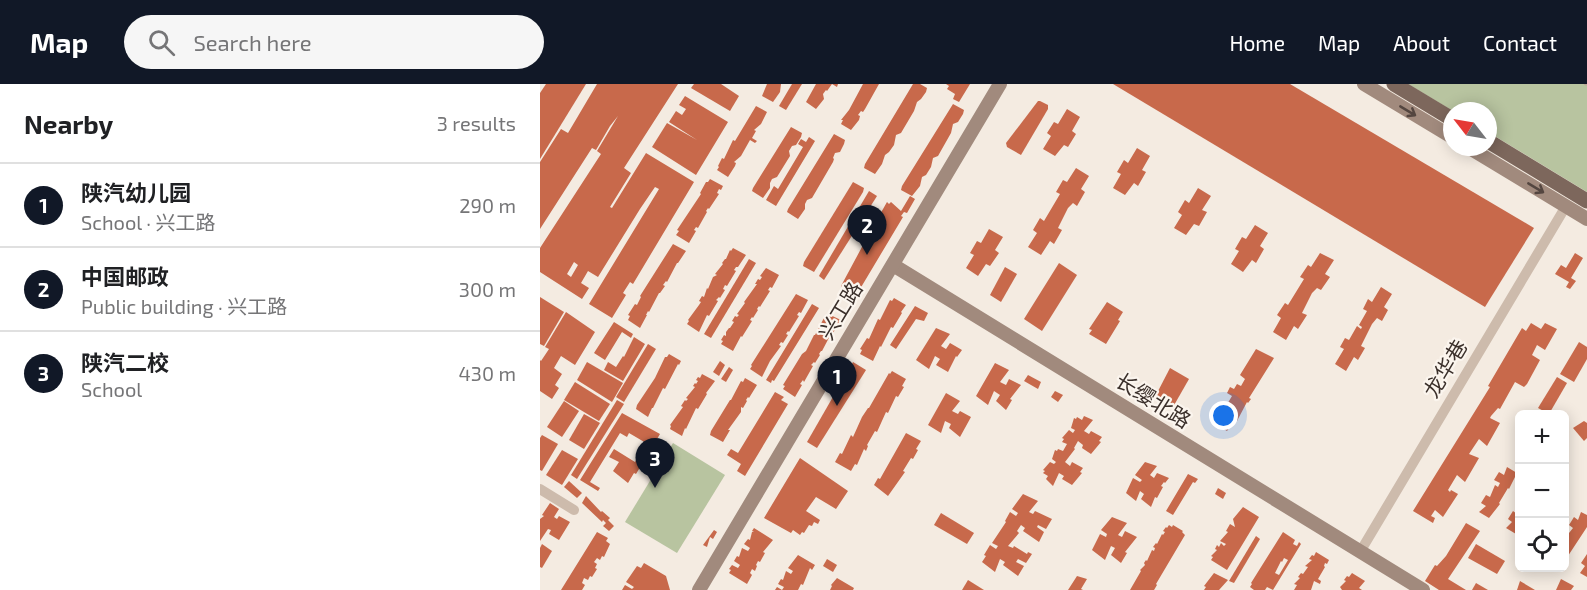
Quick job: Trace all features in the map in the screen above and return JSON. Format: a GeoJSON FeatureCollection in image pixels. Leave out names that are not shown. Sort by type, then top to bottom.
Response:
{"type":"FeatureCollection","features":[{"type":"Feature","properties":{"kind":"main road"},"geometry":{"type":"LineString","coordinates":[[1394,84],[1443,114]]}},
{"type":"Feature","properties":{"kind":"main road"},"geometry":{"type":"LineString","coordinates":[[1497,153],[1532,168],[1587,201]]}},
{"type":"Feature","properties":{"kind":"street","name":"兴工路"},"geometry":{"type":"LineString","coordinates":[[699,590],[1000,84]]}},
{"type":"Feature","properties":{"kind":"street"},"geometry":{"type":"LineString","coordinates":[[1364,84],[1443,132]]}},
{"type":"Feature","properties":{"kind":"street"},"geometry":{"type":"LineString","coordinates":[[1497,156],[1587,219]]}},
{"type":"Feature","properties":{"kind":"street","name":"龙华巷"},"geometry":{"type":"LineString","coordinates":[[1360,552],[1566,206]]}},
{"type":"Feature","properties":{"kind":"street","name":"长缨北路"},"geometry":{"type":"LineString","coordinates":[[893,265],[1422,590]]}},
{"type":"Feature","properties":{"kind":"street"},"geometry":{"type":"LineString","coordinates":[[540,489],[574,510]]}},
{"type":"Feature","properties":{"kind":"green space"},"geometry":{"type":"Polygon","coordinates":[[[1408,84],[1587,84],[1587,192],[1497,137],[1497,102],[1443,102],[1443,105],[1408,84]]]}},
{"type":"Feature","properties":{"kind":"green space"},"geometry":{"type":"Polygon","coordinates":[[[673,443],[725,475],[677,553],[625,522],[673,443]]]}},
{"type":"Feature","properties":{"kind":"building"},"geometry":{"type":"Polygon","coordinates":[[[546,84],[586,84],[540,159],[540,93],[546,84]]]}},
{"type":"Feature","properties":{"kind":"building"},"geometry":{"type":"Polygon","coordinates":[[[597,84],[678,84],[624,168],[631,173],[610,207],[612,208],[646,153],[694,182],[633,284],[630,282],[623,293],[626,295],[612,318],[589,304],[659,189],[655,187],[598,277],[588,271],[581,283],[589,288],[582,299],[540,272],[540,248],[601,154],[597,151],[618,116],[596,150],[592,148],[540,229],[540,162],[561,129],[568,133],[597,84]],[[574,262],[567,274],[571,277],[578,265],[574,262]]]}},
{"type":"Feature","properties":{"kind":"building"},"geometry":{"type":"Polygon","coordinates":[[[694,84],[721,84],[739,96],[730,111],[691,88],[694,84]]]}},
{"type":"Feature","properties":{"kind":"building"},"geometry":{"type":"Polygon","coordinates":[[[767,84],[781,84],[780,92],[773,102],[762,96],[767,84]]]}},
{"type":"Feature","properties":{"kind":"building"},"geometry":{"type":"Polygon","coordinates":[[[792,84],[802,84],[786,110],[779,106],[792,84]]]}},
{"type":"Feature","properties":{"kind":"building"},"geometry":{"type":"Polygon","coordinates":[[[816,84],[832,84],[823,94],[824,99],[816,109],[806,102],[816,84]]]}},
{"type":"Feature","properties":{"kind":"building"},"geometry":{"type":"Polygon","coordinates":[[[863,84],[879,84],[863,112],[861,111],[858,115],[859,120],[851,130],[841,124],[843,120],[841,120],[863,84]]]}},
{"type":"Feature","properties":{"kind":"building"},"geometry":{"type":"Polygon","coordinates":[[[913,84],[920,84],[927,88],[926,92],[917,102],[901,133],[896,135],[894,145],[885,155],[875,174],[864,168],[865,164],[913,84]]]}},
{"type":"Feature","properties":{"kind":"building"},"geometry":{"type":"Polygon","coordinates":[[[946,84],[970,84],[959,102],[953,99],[955,94],[947,89],[949,86],[946,84]]]}},
{"type":"Feature","properties":{"kind":"building"},"geometry":{"type":"Polygon","coordinates":[[[1113,84],[1290,84],[1534,228],[1485,307],[1113,84]]]}},
{"type":"Feature","properties":{"kind":"building"},"geometry":{"type":"Polygon","coordinates":[[[685,96],[728,122],[696,175],[652,147],[667,123],[697,140],[669,122],[676,111],[682,115],[686,109],[679,105],[685,96]]]}},
{"type":"Feature","properties":{"kind":"building"},"geometry":{"type":"Polygon","coordinates":[[[1038,101],[1048,105],[1048,109],[1021,155],[1007,147],[1006,143],[1038,101]]]}},
{"type":"Feature","properties":{"kind":"building"},"geometry":{"type":"Polygon","coordinates":[[[953,104],[964,110],[963,114],[958,122],[953,124],[951,133],[938,156],[933,158],[931,167],[922,177],[920,186],[912,196],[901,190],[902,186],[953,104]]]}},
{"type":"Feature","properties":{"kind":"building"},"geometry":{"type":"Polygon","coordinates":[[[756,106],[767,112],[761,124],[754,130],[756,131],[752,138],[757,141],[755,143],[750,140],[741,156],[734,162],[735,166],[728,177],[717,170],[718,166],[756,106]]]}},
{"type":"Feature","properties":{"kind":"building"},"geometry":{"type":"Polygon","coordinates":[[[1067,109],[1080,117],[1072,131],[1076,134],[1068,147],[1064,145],[1055,156],[1043,149],[1051,136],[1047,133],[1054,122],[1058,124],[1067,109]]]}},
{"type":"Feature","properties":{"kind":"building"},"geometry":{"type":"Polygon","coordinates":[[[791,127],[802,133],[801,137],[796,145],[792,146],[789,151],[790,156],[777,177],[772,179],[770,188],[763,198],[752,191],[753,188],[791,127]]]}},
{"type":"Feature","properties":{"kind":"building"},"geometry":{"type":"Polygon","coordinates":[[[834,134],[845,140],[844,144],[840,152],[835,153],[833,162],[812,198],[807,200],[805,209],[798,219],[787,212],[788,209],[834,134]]]}},
{"type":"Feature","properties":{"kind":"building"},"geometry":{"type":"Polygon","coordinates":[[[809,137],[815,141],[776,206],[766,200],[774,186],[778,189],[803,147],[798,144],[801,139],[806,142],[809,137]]]}},
{"type":"Feature","properties":{"kind":"building"},"geometry":{"type":"Polygon","coordinates":[[[1137,148],[1150,156],[1142,170],[1146,172],[1138,186],[1134,183],[1125,195],[1113,188],[1121,174],[1117,172],[1124,160],[1128,163],[1137,148]]]}},
{"type":"Feature","properties":{"kind":"building"},"geometry":{"type":"Polygon","coordinates":[[[1076,168],[1089,176],[1081,189],[1085,192],[1077,206],[1073,203],[1068,208],[1058,228],[1062,230],[1054,244],[1050,241],[1041,255],[1028,247],[1037,233],[1033,230],[1040,218],[1044,221],[1060,194],[1056,192],[1063,180],[1067,182],[1076,168]]]}},
{"type":"Feature","properties":{"kind":"building"},"geometry":{"type":"Polygon","coordinates":[[[710,179],[723,186],[721,190],[719,189],[717,193],[719,194],[706,211],[698,228],[694,230],[696,231],[689,243],[676,235],[679,231],[677,230],[710,179]]]}},
{"type":"Feature","properties":{"kind":"building"},"geometry":{"type":"Polygon","coordinates":[[[853,182],[864,188],[863,192],[814,272],[803,266],[804,262],[853,182]]]}},
{"type":"Feature","properties":{"kind":"building"},"geometry":{"type":"Polygon","coordinates":[[[1198,188],[1211,196],[1202,210],[1207,212],[1199,226],[1194,224],[1186,235],[1174,228],[1182,215],[1178,212],[1185,200],[1189,203],[1198,188]]]}},
{"type":"Feature","properties":{"kind":"building"},"geometry":{"type":"Polygon","coordinates":[[[869,191],[877,196],[824,280],[819,276],[820,274],[869,191]]]}},
{"type":"Feature","properties":{"kind":"building"},"geometry":{"type":"Polygon","coordinates":[[[910,196],[915,199],[907,213],[904,212],[901,216],[903,217],[860,289],[858,288],[851,298],[847,295],[850,289],[841,286],[887,202],[889,204],[891,202],[901,211],[910,196]]]}},
{"type":"Feature","properties":{"kind":"building"},"geometry":{"type":"Polygon","coordinates":[[[1255,225],[1268,233],[1260,246],[1264,249],[1256,263],[1252,260],[1243,272],[1231,264],[1239,251],[1235,249],[1242,237],[1246,239],[1255,225]]]}},
{"type":"Feature","properties":{"kind":"building"},"geometry":{"type":"Polygon","coordinates":[[[989,229],[1003,237],[995,250],[999,253],[990,266],[986,264],[978,276],[966,268],[974,255],[970,253],[977,241],[981,243],[989,229]]]}},
{"type":"Feature","properties":{"kind":"building"},"geometry":{"type":"Polygon","coordinates":[[[673,244],[686,251],[663,285],[665,286],[648,311],[640,328],[628,320],[630,316],[628,315],[635,304],[637,305],[640,296],[673,244]]]}},
{"type":"Feature","properties":{"kind":"building"},"geometry":{"type":"Polygon","coordinates":[[[733,248],[746,255],[734,270],[736,271],[727,286],[725,285],[723,289],[725,290],[716,300],[718,301],[709,316],[707,315],[699,332],[687,324],[688,320],[733,248]]]}},
{"type":"Feature","properties":{"kind":"building"},"geometry":{"type":"Polygon","coordinates":[[[1320,253],[1334,260],[1325,274],[1330,277],[1321,290],[1317,288],[1312,293],[1302,313],[1307,315],[1298,329],[1294,326],[1286,340],[1273,332],[1281,318],[1277,315],[1285,303],[1288,305],[1304,279],[1300,277],[1308,265],[1311,267],[1320,253]]]}},
{"type":"Feature","properties":{"kind":"building"},"geometry":{"type":"Polygon","coordinates":[[[1575,253],[1583,258],[1571,278],[1576,281],[1570,289],[1566,287],[1569,282],[1555,274],[1561,265],[1566,268],[1575,253]]]}},
{"type":"Feature","properties":{"kind":"building"},"geometry":{"type":"Polygon","coordinates":[[[749,259],[756,263],[711,338],[704,334],[749,259]]]}},
{"type":"Feature","properties":{"kind":"building"},"geometry":{"type":"Polygon","coordinates":[[[1059,263],[1077,275],[1042,331],[1024,319],[1059,263]]]}},
{"type":"Feature","properties":{"kind":"building"},"geometry":{"type":"Polygon","coordinates":[[[1005,267],[1017,274],[1001,302],[990,295],[1005,267]]]}},
{"type":"Feature","properties":{"kind":"building"},"geometry":{"type":"Polygon","coordinates":[[[766,268],[779,275],[733,351],[721,344],[723,341],[721,340],[724,335],[726,336],[726,332],[734,322],[732,321],[735,316],[739,315],[737,314],[766,268]]]}},
{"type":"Feature","properties":{"kind":"building"},"geometry":{"type":"Polygon","coordinates":[[[1381,287],[1392,294],[1384,307],[1388,310],[1382,321],[1377,318],[1372,324],[1361,346],[1365,348],[1358,360],[1354,357],[1346,371],[1335,364],[1344,349],[1340,347],[1345,338],[1349,340],[1357,326],[1361,329],[1359,325],[1367,311],[1363,309],[1368,299],[1372,302],[1381,287]]]}},
{"type":"Feature","properties":{"kind":"building"},"geometry":{"type":"Polygon","coordinates":[[[796,294],[808,300],[801,313],[797,315],[799,316],[786,334],[788,335],[783,343],[779,345],[781,346],[762,377],[750,369],[751,365],[796,294]]]}},
{"type":"Feature","properties":{"kind":"building"},"geometry":{"type":"Polygon","coordinates":[[[540,297],[564,312],[544,346],[540,344],[540,297]]]}},
{"type":"Feature","properties":{"kind":"building"},"geometry":{"type":"Polygon","coordinates":[[[894,298],[906,305],[873,361],[860,354],[862,350],[860,349],[867,338],[869,339],[890,300],[894,298]]]}},
{"type":"Feature","properties":{"kind":"building"},"geometry":{"type":"Polygon","coordinates":[[[1107,302],[1123,312],[1106,344],[1089,334],[1092,330],[1089,329],[1107,302]]]}},
{"type":"Feature","properties":{"kind":"building"},"geometry":{"type":"Polygon","coordinates":[[[812,304],[819,308],[771,383],[766,380],[812,304]]]}},
{"type":"Feature","properties":{"kind":"building"},"geometry":{"type":"Polygon","coordinates":[[[915,306],[928,313],[924,321],[916,319],[896,349],[890,345],[915,306]]]}},
{"type":"Feature","properties":{"kind":"building"},"geometry":{"type":"Polygon","coordinates":[[[566,312],[595,332],[575,365],[561,356],[554,368],[562,374],[555,385],[559,388],[552,399],[540,391],[540,360],[549,349],[545,347],[566,312]]]}},
{"type":"Feature","properties":{"kind":"building"},"geometry":{"type":"Polygon","coordinates":[[[828,314],[841,320],[815,363],[811,365],[813,366],[804,382],[803,380],[800,384],[802,385],[795,397],[783,389],[785,386],[783,385],[828,314]]]}},
{"type":"Feature","properties":{"kind":"building"},"geometry":{"type":"Polygon","coordinates":[[[614,322],[633,334],[631,338],[622,332],[605,360],[594,353],[614,322]]]}},
{"type":"Feature","properties":{"kind":"building"},"geometry":{"type":"Polygon","coordinates":[[[1531,323],[1541,329],[1545,323],[1557,329],[1545,350],[1537,345],[1532,355],[1540,360],[1527,384],[1524,387],[1515,382],[1500,409],[1498,408],[1491,416],[1490,418],[1500,423],[1487,446],[1479,439],[1469,454],[1479,458],[1465,482],[1457,475],[1448,490],[1458,494],[1443,517],[1435,510],[1431,516],[1435,518],[1433,523],[1413,511],[1490,387],[1488,386],[1522,328],[1526,331],[1531,323]]]}},
{"type":"Feature","properties":{"kind":"building"},"geometry":{"type":"Polygon","coordinates":[[[936,328],[950,334],[941,346],[946,349],[950,343],[962,350],[956,356],[948,372],[936,365],[940,359],[935,356],[929,369],[916,360],[936,328]]]}},
{"type":"Feature","properties":{"kind":"building"},"geometry":{"type":"Polygon","coordinates":[[[634,337],[645,344],[623,381],[604,370],[608,362],[616,367],[634,337]]]}},
{"type":"Feature","properties":{"kind":"building"},"geometry":{"type":"Polygon","coordinates":[[[1579,342],[1587,347],[1587,359],[1574,382],[1560,374],[1579,342]]]}},
{"type":"Feature","properties":{"kind":"building"},"geometry":{"type":"Polygon","coordinates":[[[648,344],[656,349],[624,402],[616,397],[648,344]]]}},
{"type":"Feature","properties":{"kind":"building"},"geometry":{"type":"Polygon","coordinates":[[[1256,349],[1274,358],[1237,421],[1235,420],[1227,431],[1217,425],[1221,418],[1218,416],[1221,411],[1217,409],[1220,403],[1226,406],[1232,396],[1227,393],[1230,387],[1234,389],[1237,384],[1241,386],[1245,379],[1240,375],[1256,349]]]}},
{"type":"Feature","properties":{"kind":"building"},"geometry":{"type":"Polygon","coordinates":[[[669,354],[681,361],[665,389],[663,388],[648,417],[636,409],[637,405],[669,354]]]}},
{"type":"Feature","properties":{"kind":"building"},"geometry":{"type":"Polygon","coordinates":[[[720,361],[725,365],[719,376],[713,372],[720,361]]]}},
{"type":"Feature","properties":{"kind":"building"},"geometry":{"type":"Polygon","coordinates":[[[587,362],[623,383],[612,402],[577,380],[587,362]]]}},
{"type":"Feature","properties":{"kind":"building"},"geometry":{"type":"Polygon","coordinates":[[[853,362],[866,370],[817,448],[807,442],[853,362]]]}},
{"type":"Feature","properties":{"kind":"building"},"geometry":{"type":"Polygon","coordinates":[[[995,363],[1009,370],[1000,382],[1006,385],[1009,379],[1021,385],[1010,399],[1012,400],[1006,410],[996,401],[1000,395],[994,391],[988,405],[976,396],[995,363]]]}},
{"type":"Feature","properties":{"kind":"building"},"geometry":{"type":"Polygon","coordinates":[[[729,367],[733,370],[726,382],[721,379],[729,367]]]}},
{"type":"Feature","properties":{"kind":"building"},"geometry":{"type":"Polygon","coordinates":[[[1170,368],[1189,379],[1173,407],[1156,395],[1170,368]]]}},
{"type":"Feature","properties":{"kind":"building"},"geometry":{"type":"Polygon","coordinates":[[[892,371],[906,379],[902,386],[904,387],[898,397],[896,396],[888,413],[886,412],[877,432],[875,431],[867,445],[866,451],[864,449],[857,465],[855,464],[851,471],[835,462],[840,453],[842,454],[851,435],[853,437],[862,417],[892,371]]]}},
{"type":"Feature","properties":{"kind":"building"},"geometry":{"type":"Polygon","coordinates":[[[702,374],[715,381],[698,409],[696,408],[682,436],[670,429],[670,425],[695,387],[693,386],[698,381],[696,380],[702,374]]]}},
{"type":"Feature","properties":{"kind":"building"},"geometry":{"type":"Polygon","coordinates":[[[1028,375],[1041,382],[1038,389],[1024,381],[1028,375]]]}},
{"type":"Feature","properties":{"kind":"building"},"geometry":{"type":"Polygon","coordinates":[[[1557,377],[1567,383],[1551,410],[1538,408],[1557,377]]]}},
{"type":"Feature","properties":{"kind":"building"},"geometry":{"type":"Polygon","coordinates":[[[745,378],[757,385],[743,408],[741,407],[741,412],[728,430],[730,430],[723,442],[710,435],[711,431],[745,378]]]}},
{"type":"Feature","properties":{"kind":"building"},"geometry":{"type":"Polygon","coordinates":[[[575,382],[610,404],[599,421],[564,400],[575,382]]]}},
{"type":"Feature","properties":{"kind":"building"},"geometry":{"type":"Polygon","coordinates":[[[1055,391],[1063,395],[1058,402],[1051,397],[1055,391]]]}},
{"type":"Feature","properties":{"kind":"building"},"geometry":{"type":"Polygon","coordinates":[[[775,392],[784,397],[781,400],[788,404],[745,476],[737,471],[741,464],[727,455],[731,449],[738,453],[775,392]]]}},
{"type":"Feature","properties":{"kind":"building"},"geometry":{"type":"Polygon","coordinates":[[[946,393],[960,401],[952,411],[958,414],[960,411],[971,417],[960,437],[949,428],[951,424],[945,421],[941,433],[928,425],[946,393]]]}},
{"type":"Feature","properties":{"kind":"building"},"geometry":{"type":"Polygon","coordinates":[[[617,400],[624,404],[577,479],[571,475],[617,400]]]}},
{"type":"Feature","properties":{"kind":"building"},"geometry":{"type":"Polygon","coordinates":[[[564,401],[579,411],[562,437],[547,427],[564,401]]]}},
{"type":"Feature","properties":{"kind":"building"},"geometry":{"type":"Polygon","coordinates":[[[622,413],[660,434],[644,461],[646,462],[636,474],[634,473],[628,483],[613,471],[619,462],[609,457],[614,449],[635,462],[646,443],[629,433],[627,437],[620,433],[590,482],[600,488],[598,491],[580,480],[622,413]]]}},
{"type":"Feature","properties":{"kind":"building"},"geometry":{"type":"Polygon","coordinates":[[[584,414],[600,423],[584,449],[569,440],[584,414]]]}},
{"type":"Feature","properties":{"kind":"building"},"geometry":{"type":"Polygon","coordinates":[[[1084,416],[1093,420],[1084,431],[1089,434],[1091,431],[1102,437],[1099,441],[1101,442],[1091,454],[1082,448],[1083,445],[1078,441],[1065,462],[1070,466],[1072,462],[1083,468],[1080,472],[1082,473],[1072,485],[1062,479],[1064,476],[1059,473],[1053,486],[1046,479],[1048,476],[1043,473],[1045,471],[1043,470],[1050,462],[1054,464],[1056,462],[1052,459],[1055,450],[1063,451],[1067,444],[1062,442],[1064,439],[1062,438],[1069,430],[1073,433],[1075,430],[1071,428],[1074,418],[1082,420],[1084,416]]]}},
{"type":"Feature","properties":{"kind":"building"},"geometry":{"type":"Polygon","coordinates":[[[1584,421],[1587,423],[1587,438],[1584,441],[1573,428],[1584,421]]]}},
{"type":"Feature","properties":{"kind":"building"},"geometry":{"type":"Polygon","coordinates":[[[906,433],[921,441],[913,459],[911,458],[903,471],[905,472],[888,496],[874,485],[878,478],[880,479],[906,433]]]}},
{"type":"Feature","properties":{"kind":"building"},"geometry":{"type":"Polygon","coordinates":[[[542,435],[558,444],[542,471],[540,470],[540,438],[542,435]]]}},
{"type":"Feature","properties":{"kind":"building"},"geometry":{"type":"Polygon","coordinates":[[[562,450],[578,459],[562,485],[546,475],[562,450]]]}},
{"type":"Feature","properties":{"kind":"building"},"geometry":{"type":"Polygon","coordinates":[[[800,458],[848,491],[836,509],[816,497],[806,511],[820,520],[818,524],[814,522],[812,526],[809,525],[800,535],[793,530],[791,533],[764,518],[800,458]]]}},
{"type":"Feature","properties":{"kind":"building"},"geometry":{"type":"Polygon","coordinates":[[[1145,462],[1157,466],[1150,475],[1154,478],[1157,473],[1169,478],[1161,486],[1163,487],[1151,507],[1141,499],[1144,494],[1140,491],[1136,501],[1126,493],[1133,478],[1140,482],[1142,480],[1135,475],[1145,462]]]}},
{"type":"Feature","properties":{"kind":"building"},"geometry":{"type":"Polygon","coordinates":[[[1507,467],[1515,472],[1509,489],[1489,518],[1479,512],[1486,506],[1481,503],[1486,495],[1490,497],[1495,485],[1498,487],[1500,483],[1494,480],[1499,472],[1504,475],[1507,467]]]}},
{"type":"Feature","properties":{"kind":"building"},"geometry":{"type":"Polygon","coordinates":[[[1188,474],[1198,479],[1195,483],[1193,482],[1173,515],[1166,511],[1188,474]]]}},
{"type":"Feature","properties":{"kind":"building"},"geometry":{"type":"Polygon","coordinates":[[[569,481],[582,493],[577,498],[564,487],[569,481]]]}},
{"type":"Feature","properties":{"kind":"building"},"geometry":{"type":"Polygon","coordinates":[[[1218,488],[1226,493],[1223,499],[1215,494],[1218,488]]]}},
{"type":"Feature","properties":{"kind":"building"},"geometry":{"type":"Polygon","coordinates":[[[1023,494],[1038,501],[1029,512],[1033,514],[1035,511],[1052,519],[1046,529],[1038,525],[1037,527],[1044,532],[1039,542],[1023,531],[1025,528],[1021,525],[1017,531],[1019,533],[1008,546],[1013,548],[1014,546],[1027,554],[1028,552],[1032,554],[1026,563],[1018,559],[1016,562],[1024,566],[1018,576],[1003,565],[1005,562],[1000,559],[995,572],[982,562],[986,556],[984,555],[990,545],[996,549],[998,546],[992,543],[1010,512],[1016,516],[1018,513],[1012,509],[1023,494]]]}},
{"type":"Feature","properties":{"kind":"building"},"geometry":{"type":"Polygon","coordinates":[[[586,496],[610,518],[608,520],[614,526],[609,531],[603,526],[606,523],[582,503],[586,496]]]}},
{"type":"Feature","properties":{"kind":"building"},"geometry":{"type":"Polygon","coordinates":[[[550,503],[559,509],[554,517],[557,519],[559,516],[570,522],[559,540],[549,534],[551,530],[548,529],[540,541],[540,519],[544,516],[542,515],[550,503]]]}},
{"type":"Feature","properties":{"kind":"building"},"geometry":{"type":"Polygon","coordinates":[[[1243,507],[1259,517],[1227,570],[1211,560],[1213,557],[1211,556],[1217,550],[1215,549],[1217,545],[1219,547],[1221,543],[1224,546],[1226,544],[1220,541],[1228,532],[1226,531],[1230,524],[1235,527],[1233,519],[1243,507]]]}},
{"type":"Feature","properties":{"kind":"building"},"geometry":{"type":"Polygon","coordinates":[[[1513,511],[1515,512],[1515,533],[1506,528],[1512,522],[1508,519],[1513,511]]]}},
{"type":"Feature","properties":{"kind":"building"},"geometry":{"type":"Polygon","coordinates":[[[1581,512],[1587,515],[1587,527],[1569,554],[1569,533],[1573,528],[1569,525],[1574,517],[1578,520],[1581,512]]]}},
{"type":"Feature","properties":{"kind":"building"},"geometry":{"type":"Polygon","coordinates":[[[941,513],[974,533],[967,544],[934,525],[941,513]]]}},
{"type":"Feature","properties":{"kind":"building"},"geometry":{"type":"Polygon","coordinates":[[[1112,517],[1127,523],[1118,535],[1122,537],[1125,531],[1137,537],[1125,552],[1127,553],[1121,563],[1111,555],[1115,548],[1111,546],[1105,560],[1092,550],[1100,534],[1106,537],[1107,534],[1101,530],[1112,517]]]}},
{"type":"Feature","properties":{"kind":"building"},"geometry":{"type":"Polygon","coordinates":[[[1466,523],[1480,531],[1448,579],[1466,590],[1439,590],[1425,581],[1435,565],[1437,566],[1446,556],[1466,523]]]}},
{"type":"Feature","properties":{"kind":"building"},"geometry":{"type":"Polygon","coordinates":[[[1169,525],[1183,531],[1185,535],[1154,590],[1130,590],[1152,550],[1154,551],[1153,547],[1169,525]]]}},
{"type":"Feature","properties":{"kind":"building"},"geometry":{"type":"Polygon","coordinates":[[[754,528],[773,540],[763,552],[765,553],[760,562],[758,561],[755,571],[752,569],[750,573],[752,575],[747,584],[729,573],[731,570],[729,569],[732,565],[738,568],[740,565],[734,561],[737,556],[739,557],[742,548],[748,551],[750,548],[744,544],[748,539],[750,540],[754,528]]]}},
{"type":"Feature","properties":{"kind":"building"},"geometry":{"type":"Polygon","coordinates":[[[714,530],[717,532],[713,539],[710,537],[707,547],[703,545],[714,530]]]}},
{"type":"Feature","properties":{"kind":"building"},"geometry":{"type":"Polygon","coordinates":[[[597,532],[608,538],[606,541],[610,544],[604,557],[602,556],[600,560],[597,558],[594,562],[597,564],[595,568],[597,569],[588,580],[584,578],[582,583],[585,585],[582,590],[561,590],[597,532]]]}},
{"type":"Feature","properties":{"kind":"building"},"geometry":{"type":"Polygon","coordinates":[[[1283,532],[1295,540],[1293,544],[1297,546],[1299,542],[1301,544],[1273,590],[1267,587],[1265,590],[1254,590],[1250,587],[1283,532]],[[1284,558],[1281,561],[1275,573],[1279,575],[1288,560],[1284,558]]]}},
{"type":"Feature","properties":{"kind":"building"},"geometry":{"type":"Polygon","coordinates":[[[1256,536],[1260,539],[1234,583],[1229,581],[1256,536]]]}},
{"type":"Feature","properties":{"kind":"building"},"geometry":{"type":"Polygon","coordinates":[[[542,544],[552,551],[542,568],[540,567],[540,548],[542,544]]]}},
{"type":"Feature","properties":{"kind":"building"},"geometry":{"type":"Polygon","coordinates":[[[1476,544],[1505,561],[1497,574],[1468,558],[1476,544]]]}},
{"type":"Feature","properties":{"kind":"building"},"geometry":{"type":"Polygon","coordinates":[[[1316,552],[1329,560],[1327,564],[1325,563],[1318,579],[1321,581],[1320,584],[1314,581],[1311,590],[1294,590],[1297,585],[1294,584],[1300,578],[1298,577],[1301,573],[1303,574],[1308,567],[1305,566],[1312,560],[1309,559],[1316,552]]]}},
{"type":"Feature","properties":{"kind":"building"},"geometry":{"type":"Polygon","coordinates":[[[1587,554],[1587,577],[1580,573],[1585,566],[1581,563],[1587,554]]]}},
{"type":"Feature","properties":{"kind":"building"},"geometry":{"type":"Polygon","coordinates":[[[798,555],[815,565],[812,570],[810,568],[803,585],[801,584],[798,590],[782,590],[784,587],[778,584],[781,579],[783,580],[786,571],[791,574],[793,571],[788,568],[798,555]]]}},
{"type":"Feature","properties":{"kind":"building"},"geometry":{"type":"Polygon","coordinates":[[[827,559],[837,565],[833,572],[823,566],[827,559]]]}},
{"type":"Feature","properties":{"kind":"building"},"geometry":{"type":"Polygon","coordinates":[[[644,563],[666,576],[670,590],[622,590],[625,585],[632,589],[634,587],[626,582],[637,566],[641,568],[644,563]]]}},
{"type":"Feature","properties":{"kind":"building"},"geometry":{"type":"Polygon","coordinates":[[[1214,573],[1228,580],[1219,590],[1204,590],[1206,587],[1204,586],[1214,573]]]}},
{"type":"Feature","properties":{"kind":"building"},"geometry":{"type":"Polygon","coordinates":[[[1352,573],[1365,581],[1359,588],[1362,590],[1342,590],[1340,587],[1346,581],[1344,580],[1352,573]]]}},
{"type":"Feature","properties":{"kind":"building"},"geometry":{"type":"Polygon","coordinates":[[[1077,576],[1087,579],[1081,589],[1083,590],[1068,590],[1077,576]]]}},
{"type":"Feature","properties":{"kind":"building"},"geometry":{"type":"Polygon","coordinates":[[[837,578],[854,588],[853,590],[830,590],[837,578]]]}},
{"type":"Feature","properties":{"kind":"building"},"geometry":{"type":"Polygon","coordinates":[[[1561,579],[1574,586],[1571,590],[1556,590],[1561,579]]]}},
{"type":"Feature","properties":{"kind":"building"},"geometry":{"type":"Polygon","coordinates":[[[968,580],[984,590],[962,590],[968,580]]]}},
{"type":"Feature","properties":{"kind":"building"},"geometry":{"type":"Polygon","coordinates":[[[1520,581],[1535,590],[1517,590],[1520,581]]]}},
{"type":"Feature","properties":{"kind":"building"},"geometry":{"type":"Polygon","coordinates":[[[1476,583],[1488,590],[1472,590],[1476,583]]]}},
{"type":"Feature","properties":{"kind":"place","name":"中国邮政"},"geometry":{"type":"Point","coordinates":[867,255]}},
{"type":"Feature","properties":{"kind":"place","name":"陕汽幼儿园"},"geometry":{"type":"Point","coordinates":[837,406]}},
{"type":"Feature","properties":{"kind":"place","name":"陕汽二校"},"geometry":{"type":"Point","coordinates":[655,488]}}]}
